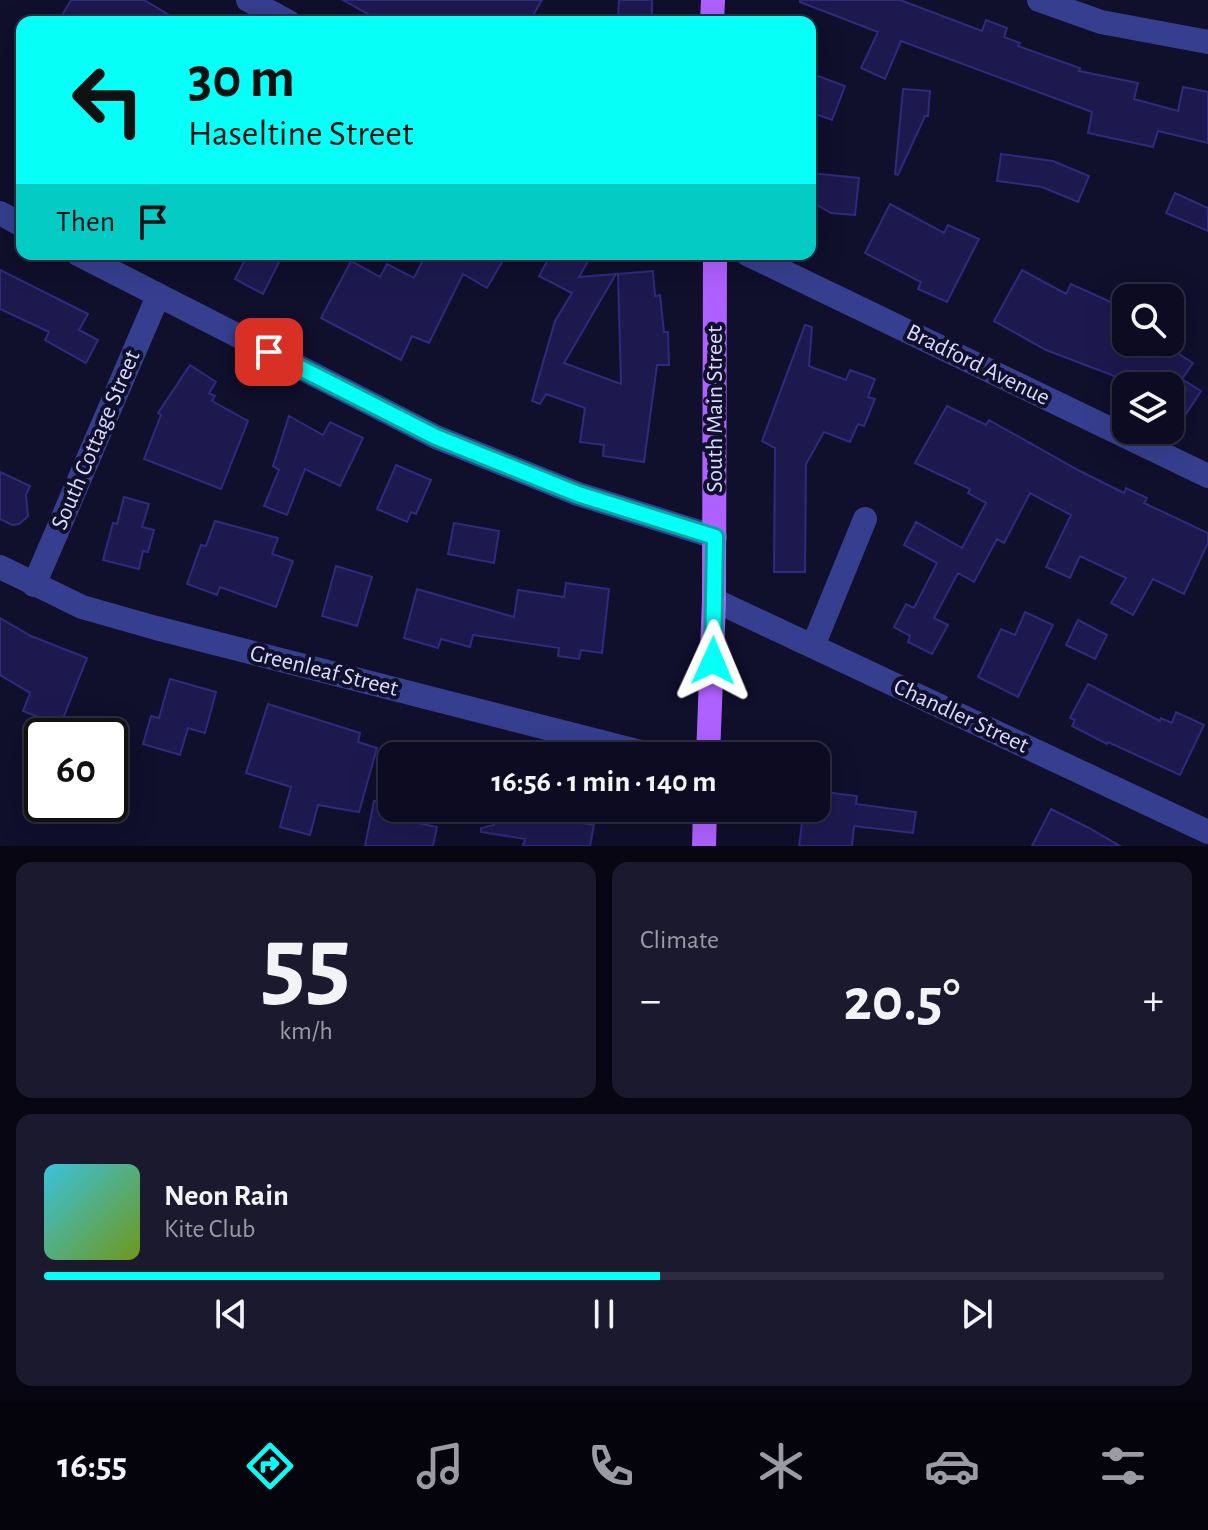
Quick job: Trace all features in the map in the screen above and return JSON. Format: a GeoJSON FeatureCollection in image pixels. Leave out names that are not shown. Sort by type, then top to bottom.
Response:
{"type":"FeatureCollection","features":[{"type":"Feature","properties":{"kind":"main road","name":"South Main Street"},"geometry":{"type":"LineString","coordinates":[[709,742],[715,537],[715,260]]}},
{"type":"Feature","properties":{"kind":"main road"},"geometry":{"type":"LineString","coordinates":[[704,846],[705,822]]}},
{"type":"Feature","properties":{"kind":"street"},"geometry":{"type":"LineString","coordinates":[[248,0],[278,16]]}},
{"type":"Feature","properties":{"kind":"street"},"geometry":{"type":"LineString","coordinates":[[1039,0],[1101,22],[1208,42]]}},
{"type":"Feature","properties":{"kind":"street"},"geometry":{"type":"LineString","coordinates":[[89,260],[436,437],[578,494],[715,537]]}},
{"type":"Feature","properties":{"kind":"street","name":"Bradford Avenue"},"geometry":{"type":"LineString","coordinates":[[759,260],[1208,476]]}},
{"type":"Feature","properties":{"kind":"street","name":"South Cottage Street"},"geometry":{"type":"LineString","coordinates":[[34,585],[158,296]]}},
{"type":"Feature","properties":{"kind":"street"},"geometry":{"type":"LineString","coordinates":[[813,646],[865,519]]}},
{"type":"Feature","properties":{"kind":"street","name":"Greenleaf Street"},"geometry":{"type":"LineString","coordinates":[[0,567],[82,607],[601,742]]}},
{"type":"Feature","properties":{"kind":"street","name":"Chandler Street"},"geometry":{"type":"LineString","coordinates":[[714,600],[1208,832]]}},
{"type":"Feature","properties":{"kind":"building"},"geometry":{"type":"Polygon","coordinates":[[[71,0],[144,0],[171,16],[62,16],[71,0]]]}},
{"type":"Feature","properties":{"kind":"building"},"geometry":{"type":"Polygon","coordinates":[[[343,0],[542,0],[533,16],[371,16],[343,0]]]}},
{"type":"Feature","properties":{"kind":"building"},"geometry":{"type":"Polygon","coordinates":[[[619,0],[652,0],[652,16],[618,16],[619,0]]]}},
{"type":"Feature","properties":{"kind":"building"},"geometry":{"type":"Polygon","coordinates":[[[800,0],[900,0],[982,31],[986,20],[1007,28],[1004,37],[1020,43],[1018,46],[1080,68],[1079,71],[1138,83],[1134,99],[1178,111],[1183,87],[1208,92],[1208,143],[1158,131],[1153,147],[1088,133],[1092,112],[901,41],[885,79],[861,68],[878,32],[800,0]]]}},
{"type":"Feature","properties":{"kind":"building"},"geometry":{"type":"Polygon","coordinates":[[[816,75],[845,86],[832,120],[816,114],[816,75]]]}},
{"type":"Feature","properties":{"kind":"building"},"geometry":{"type":"Polygon","coordinates":[[[903,89],[930,91],[928,116],[925,116],[898,175],[895,174],[903,89]]]}},
{"type":"Feature","properties":{"kind":"building"},"geometry":{"type":"Polygon","coordinates":[[[1001,154],[1053,161],[1089,176],[1078,202],[1042,187],[997,181],[1001,154]]]}},
{"type":"Feature","properties":{"kind":"building"},"geometry":{"type":"Polygon","coordinates":[[[816,174],[859,178],[855,215],[831,213],[816,204],[816,174]]]}},
{"type":"Feature","properties":{"kind":"building"},"geometry":{"type":"Polygon","coordinates":[[[1175,193],[1208,208],[1208,231],[1166,213],[1175,193]]]}},
{"type":"Feature","properties":{"kind":"building"},"geometry":{"type":"Polygon","coordinates":[[[890,204],[944,233],[948,225],[979,239],[947,302],[918,289],[921,282],[865,253],[890,204]]]}},
{"type":"Feature","properties":{"kind":"building"},"geometry":{"type":"Polygon","coordinates":[[[245,260],[280,260],[263,294],[235,279],[245,260]]]}},
{"type":"Feature","properties":{"kind":"building"},"geometry":{"type":"Polygon","coordinates":[[[423,260],[502,262],[487,288],[463,274],[429,343],[412,336],[401,360],[321,318],[351,261],[380,277],[387,264],[414,278],[423,260]]]}},
{"type":"Feature","properties":{"kind":"building"},"geometry":{"type":"Polygon","coordinates":[[[548,260],[589,260],[579,277],[616,274],[564,363],[621,384],[618,274],[653,271],[655,296],[660,295],[664,332],[668,332],[669,365],[657,365],[644,462],[603,456],[604,445],[580,442],[585,408],[546,394],[540,404],[532,401],[555,321],[572,293],[539,276],[548,260]]]}},
{"type":"Feature","properties":{"kind":"building"},"geometry":{"type":"Polygon","coordinates":[[[0,270],[88,314],[79,330],[98,340],[86,363],[45,340],[49,332],[0,309],[0,270]]]}},
{"type":"Feature","properties":{"kind":"building"},"geometry":{"type":"Polygon","coordinates":[[[1022,270],[1066,294],[1071,284],[1112,303],[1112,356],[1182,356],[1193,363],[1184,376],[1184,372],[1112,372],[1112,375],[1046,350],[994,321],[1022,270]]]}},
{"type":"Feature","properties":{"kind":"building"},"geometry":{"type":"Polygon","coordinates":[[[805,325],[812,327],[809,366],[846,380],[850,370],[875,379],[868,397],[875,399],[864,426],[858,424],[850,442],[824,432],[806,464],[805,572],[774,572],[775,448],[762,441],[805,325]]]}},
{"type":"Feature","properties":{"kind":"building"},"geometry":{"type":"Polygon","coordinates":[[[190,365],[216,382],[209,393],[215,396],[212,401],[248,421],[221,489],[144,459],[161,415],[158,413],[190,365]]]}},
{"type":"Feature","properties":{"kind":"building"},"geometry":{"type":"Polygon","coordinates":[[[1184,380],[1201,391],[1184,417],[1184,380]]]}},
{"type":"Feature","properties":{"kind":"building"},"geometry":{"type":"Polygon","coordinates":[[[947,406],[986,425],[989,420],[1078,470],[1124,493],[1126,488],[1147,498],[1144,503],[1208,533],[1208,543],[1184,594],[1153,579],[1133,615],[1111,603],[1126,578],[1080,556],[1070,578],[1046,567],[1071,515],[1030,493],[1004,543],[997,539],[974,582],[958,573],[934,618],[948,625],[932,654],[908,642],[910,636],[894,627],[906,604],[914,608],[937,563],[904,545],[916,522],[962,548],[986,503],[968,493],[970,489],[915,463],[947,406]]]}},
{"type":"Feature","properties":{"kind":"building"},"geometry":{"type":"Polygon","coordinates":[[[289,416],[323,435],[330,422],[363,438],[340,486],[305,469],[287,515],[264,506],[279,470],[273,466],[289,416]]]}},
{"type":"Feature","properties":{"kind":"building"},"geometry":{"type":"Polygon","coordinates":[[[396,465],[431,480],[416,514],[411,512],[407,522],[377,509],[396,465]]]}},
{"type":"Feature","properties":{"kind":"building"},"geometry":{"type":"Polygon","coordinates":[[[0,472],[30,486],[26,495],[28,516],[19,524],[12,525],[0,519],[0,472]]]}},
{"type":"Feature","properties":{"kind":"building"},"geometry":{"type":"Polygon","coordinates":[[[124,497],[149,504],[142,527],[154,530],[148,552],[143,551],[139,569],[103,560],[124,497]]]}},
{"type":"Feature","properties":{"kind":"building"},"geometry":{"type":"Polygon","coordinates":[[[215,521],[278,538],[272,554],[293,561],[276,607],[220,587],[217,595],[187,584],[201,545],[206,546],[215,521]]]}},
{"type":"Feature","properties":{"kind":"building"},"geometry":{"type":"Polygon","coordinates":[[[454,523],[499,531],[494,563],[448,554],[454,523]]]}},
{"type":"Feature","properties":{"kind":"building"},"geometry":{"type":"Polygon","coordinates":[[[336,566],[372,577],[357,626],[322,616],[336,566]]]}},
{"type":"Feature","properties":{"kind":"building"},"geometry":{"type":"Polygon","coordinates":[[[566,583],[609,589],[602,653],[581,650],[579,659],[558,656],[559,648],[473,635],[470,647],[441,639],[438,648],[404,638],[417,589],[514,617],[518,590],[564,597],[566,583]]]}},
{"type":"Feature","properties":{"kind":"building"},"geometry":{"type":"Polygon","coordinates":[[[1025,612],[1053,625],[1018,697],[978,677],[1001,629],[1015,635],[1025,612]]]}},
{"type":"Feature","properties":{"kind":"building"},"geometry":{"type":"Polygon","coordinates":[[[0,618],[31,636],[87,658],[63,718],[40,718],[23,711],[30,693],[0,675],[0,618]]]}},
{"type":"Feature","properties":{"kind":"building"},"geometry":{"type":"Polygon","coordinates":[[[1078,620],[1107,635],[1095,659],[1066,645],[1078,620]]]}},
{"type":"Feature","properties":{"kind":"building"},"geometry":{"type":"Polygon","coordinates":[[[170,679],[216,692],[205,733],[188,728],[180,755],[143,744],[151,716],[159,718],[170,679]]]}},
{"type":"Feature","properties":{"kind":"building"},"geometry":{"type":"Polygon","coordinates":[[[1088,684],[1160,721],[1161,718],[1172,723],[1176,712],[1204,725],[1180,775],[1072,726],[1075,720],[1070,718],[1088,684]]]}},
{"type":"Feature","properties":{"kind":"building"},"geometry":{"type":"Polygon","coordinates":[[[268,704],[360,733],[358,742],[377,748],[359,812],[318,805],[310,835],[280,827],[291,787],[246,773],[268,704]]]}},
{"type":"Feature","properties":{"kind":"building"},"geometry":{"type":"Polygon","coordinates":[[[830,793],[857,796],[856,804],[916,812],[913,833],[854,826],[852,846],[799,846],[802,822],[830,822],[830,793]]]}},
{"type":"Feature","properties":{"kind":"building"},"geometry":{"type":"Polygon","coordinates":[[[374,801],[378,802],[378,822],[412,822],[437,827],[433,846],[365,846],[374,801]]]}},
{"type":"Feature","properties":{"kind":"building"},"geometry":{"type":"Polygon","coordinates":[[[1051,809],[1089,828],[1120,846],[1032,846],[1051,809]]]}},
{"type":"Feature","properties":{"kind":"building"},"geometry":{"type":"Polygon","coordinates":[[[495,822],[577,822],[594,825],[590,846],[523,846],[525,839],[481,832],[481,828],[494,825],[495,822]]]}},
{"type":"Feature","properties":{"kind":"route"},"geometry":{"type":"LineString","coordinates":[[269,352],[436,437],[578,494],[715,537],[713,661]]}}]}
